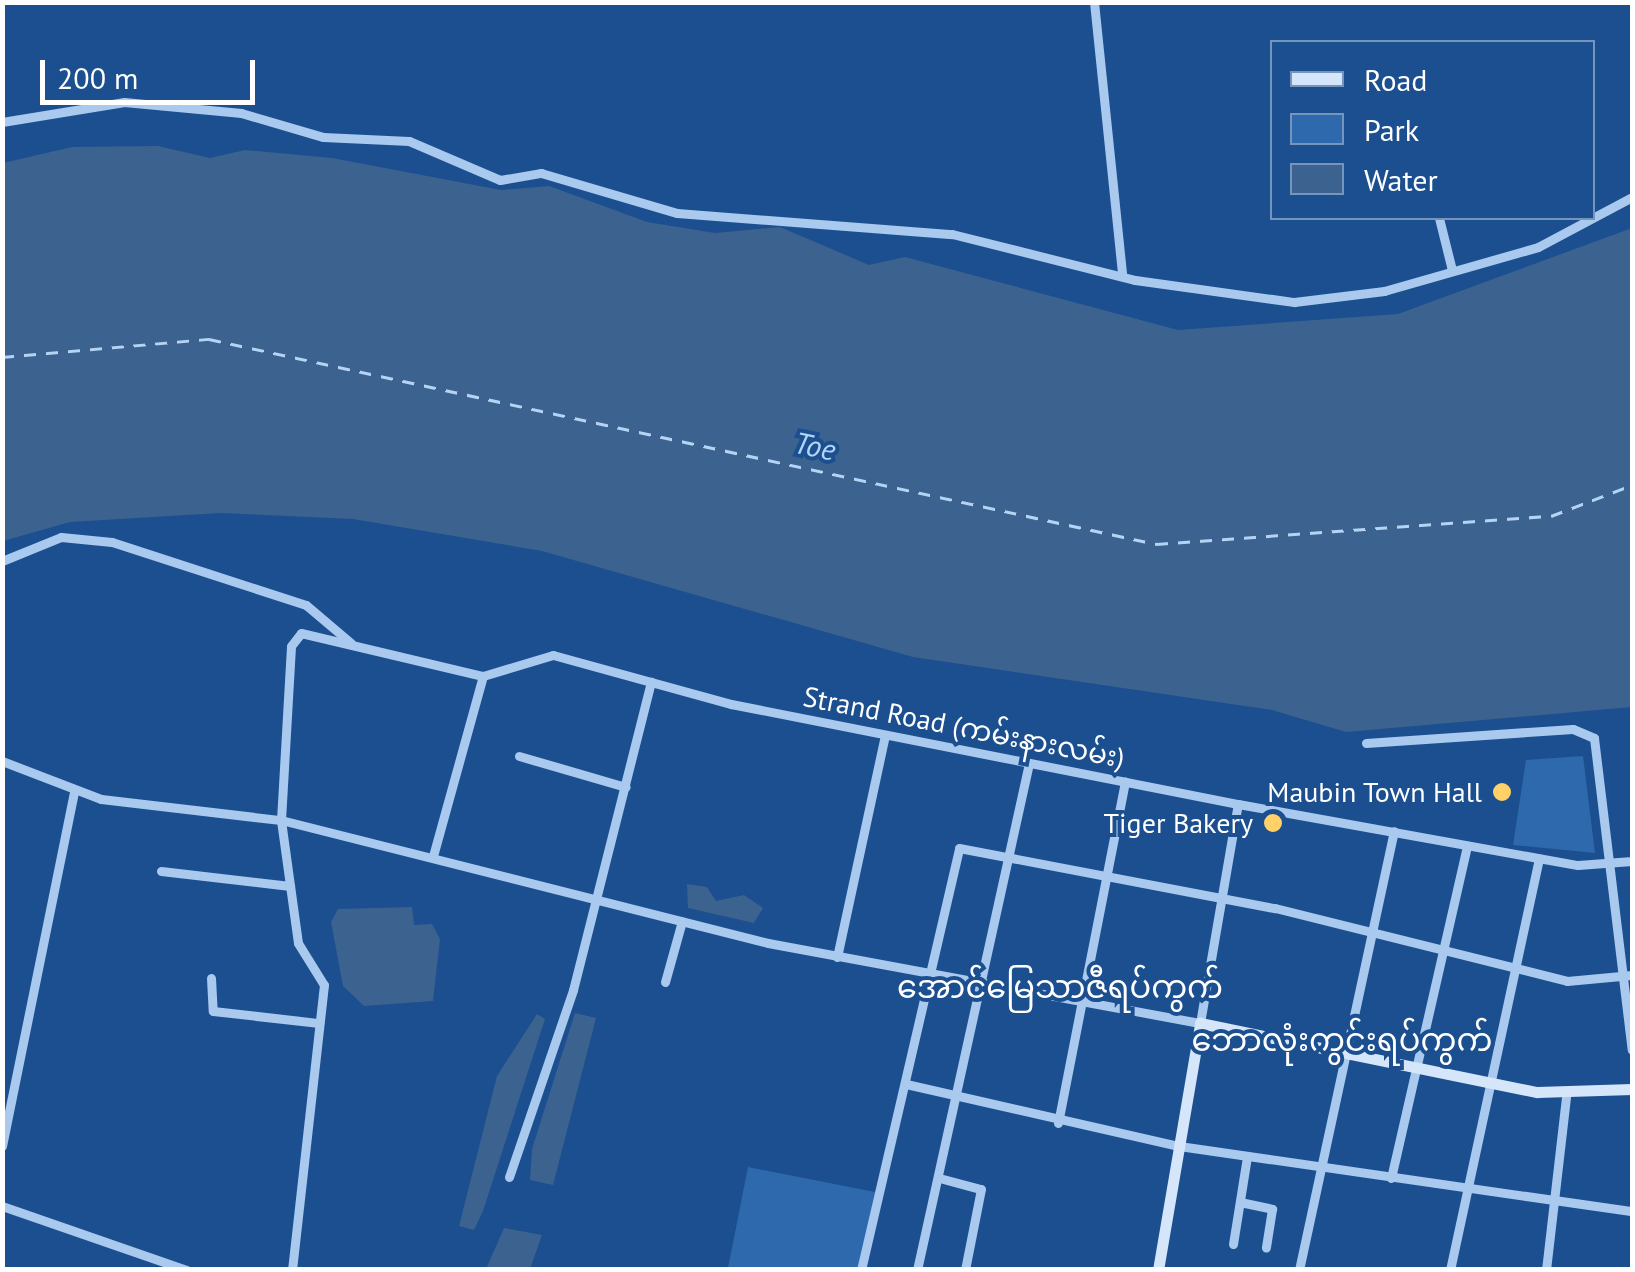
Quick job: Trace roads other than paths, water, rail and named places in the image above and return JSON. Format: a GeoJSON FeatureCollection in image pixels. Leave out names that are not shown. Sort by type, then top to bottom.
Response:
{"type":"FeatureCollection","features":[{"type":"Feature","properties":{"kind":"main road"},"geometry":{"type":"LineString","coordinates":[[1158,1270],[1200,1023],[1566,1096],[1632,1088]]}},
{"type":"Feature","properties":{"kind":"street"},"geometry":{"type":"LineString","coordinates":[[1094,2],[1122,275]]}},
{"type":"Feature","properties":{"kind":"street"},"geometry":{"type":"LineString","coordinates":[[2,122],[124,102],[242,113],[323,137],[426,145],[500,180],[541,173],[676,213],[952,234],[1122,275],[1294,302],[1357,297],[1553,241],[1592,220]]}},
{"type":"Feature","properties":{"kind":"street"},"geometry":{"type":"LineString","coordinates":[[1595,218],[1632,198]]}},
{"type":"Feature","properties":{"kind":"street"},"geometry":{"type":"LineString","coordinates":[[1440,220],[1452,270]]}},
{"type":"Feature","properties":{"kind":"street"},"geometry":{"type":"LineString","coordinates":[[2,560],[62,537],[112,542],[306,605],[353,645]]}},
{"type":"Feature","properties":{"kind":"street"},"geometry":{"type":"LineString","coordinates":[[292,1270],[319,1023],[320,968],[298,943],[281,820],[296,635],[483,676],[434,856]]}},
{"type":"Feature","properties":{"kind":"street","name":"Strand Road (ကမ်းနားလမ်း)"},"geometry":{"type":"LineString","coordinates":[[483,676],[553,655],[651,682],[885,735],[1238,804],[1539,859],[1632,860]]}},
{"type":"Feature","properties":{"kind":"street"},"geometry":{"type":"LineString","coordinates":[[509,1176],[598,900],[651,682]]}},
{"type":"Feature","properties":{"kind":"street"},"geometry":{"type":"LineString","coordinates":[[1366,742],[1586,731],[1598,754],[1628,976],[1632,1050]]}},
{"type":"Feature","properties":{"kind":"street"},"geometry":{"type":"LineString","coordinates":[[837,957],[885,735]]}},
{"type":"Feature","properties":{"kind":"street"},"geometry":{"type":"LineString","coordinates":[[519,756],[626,786]]}},
{"type":"Feature","properties":{"kind":"street"},"geometry":{"type":"LineString","coordinates":[[2,761],[74,794],[281,820],[682,922],[837,957],[1200,1023],[1238,804]]}},
{"type":"Feature","properties":{"kind":"street"},"geometry":{"type":"LineString","coordinates":[[917,1270],[961,1098],[1029,763]]}},
{"type":"Feature","properties":{"kind":"street"},"geometry":{"type":"LineString","coordinates":[[1058,1124],[1125,782]]}},
{"type":"Feature","properties":{"kind":"street"},"geometry":{"type":"LineString","coordinates":[[2,1146],[74,794]]}},
{"type":"Feature","properties":{"kind":"street"},"geometry":{"type":"LineString","coordinates":[[1299,1270],[1394,831]]}},
{"type":"Feature","properties":{"kind":"street"},"geometry":{"type":"LineString","coordinates":[[1392,1178],[1467,846]]}},
{"type":"Feature","properties":{"kind":"street"},"geometry":{"type":"LineString","coordinates":[[861,1270],[906,1084],[954,852],[1012,856],[1222,897],[1370,938],[1516,972],[1567,981],[1628,976]]}},
{"type":"Feature","properties":{"kind":"street"},"geometry":{"type":"LineString","coordinates":[[1450,1270],[1539,859]]}},
{"type":"Feature","properties":{"kind":"street"},"geometry":{"type":"LineString","coordinates":[[161,871],[290,886]]}},
{"type":"Feature","properties":{"kind":"street"},"geometry":{"type":"LineString","coordinates":[[665,982],[682,922]]}},
{"type":"Feature","properties":{"kind":"street"},"geometry":{"type":"LineString","coordinates":[[211,978],[213,1011],[319,1023]]}},
{"type":"Feature","properties":{"kind":"street"},"geometry":{"type":"LineString","coordinates":[[906,1084],[1058,1124],[1179,1146],[1632,1210]]}},
{"type":"Feature","properties":{"kind":"street"},"geometry":{"type":"LineString","coordinates":[[1546,1270],[1566,1096]]}},
{"type":"Feature","properties":{"kind":"street"},"geometry":{"type":"LineString","coordinates":[[1233,1244],[1247,1157]]}},
{"type":"Feature","properties":{"kind":"street"},"geometry":{"type":"LineString","coordinates":[[943,1179],[982,1192],[965,1270]]}},
{"type":"Feature","properties":{"kind":"street"},"geometry":{"type":"LineString","coordinates":[[1240,1202],[1272,1208],[1266,1248]]}},
{"type":"Feature","properties":{"kind":"street"},"geometry":{"type":"LineString","coordinates":[[2,1206],[187,1270]]}},
{"type":"Feature","properties":{"kind":"water","name":"Toe"},"geometry":{"type":"Polygon","coordinates":[[[158,146],[210,158],[245,150],[332,158],[501,190],[549,186],[647,222],[715,233],[780,227],[869,265],[905,257],[1178,330],[1398,314],[1632,228],[1632,707],[1346,732],[1272,710],[913,657],[542,551],[353,519],[220,513],[70,522],[3,541],[3,163],[72,147],[158,146]]]}},
{"type":"Feature","properties":{"kind":"water"},"geometry":{"type":"Polygon","coordinates":[[[687,884],[707,887],[716,901],[744,895],[763,908],[754,923],[688,908],[687,884]]]}},
{"type":"Feature","properties":{"kind":"water"},"geometry":{"type":"Polygon","coordinates":[[[412,907],[414,925],[432,924],[440,939],[433,1001],[364,1006],[343,986],[331,922],[338,909],[412,907]]]}},
{"type":"Feature","properties":{"kind":"water"},"geometry":{"type":"Polygon","coordinates":[[[575,1013],[596,1018],[553,1185],[530,1180],[532,1149],[575,1013]]]}},
{"type":"Feature","properties":{"kind":"water"},"geometry":{"type":"Polygon","coordinates":[[[537,1014],[545,1019],[483,1211],[474,1230],[459,1226],[497,1076],[537,1014]]]}},
{"type":"Feature","properties":{"kind":"water"},"geometry":{"type":"Polygon","coordinates":[[[504,1228],[542,1235],[530,1269],[486,1269],[504,1228]]]}},
{"type":"Feature","properties":{"kind":"place","name":"Maubin Town Hall"},"geometry":{"type":"Point","coordinates":[1502,792]}},
{"type":"Feature","properties":{"kind":"place","name":"Tiger Bakery"},"geometry":{"type":"Point","coordinates":[1273,823]}},
{"type":"Feature","properties":{"kind":"district","name":"အောင်မြေသာဇီရပ်ကွက်"},"geometry":{"type":"Point","coordinates":[1060,986]}},
{"type":"Feature","properties":{"kind":"district","name":"ဘောလုံးကွင်းရပ်ကွက်"},"geometry":{"type":"Point","coordinates":[1342,1039]}}]}
